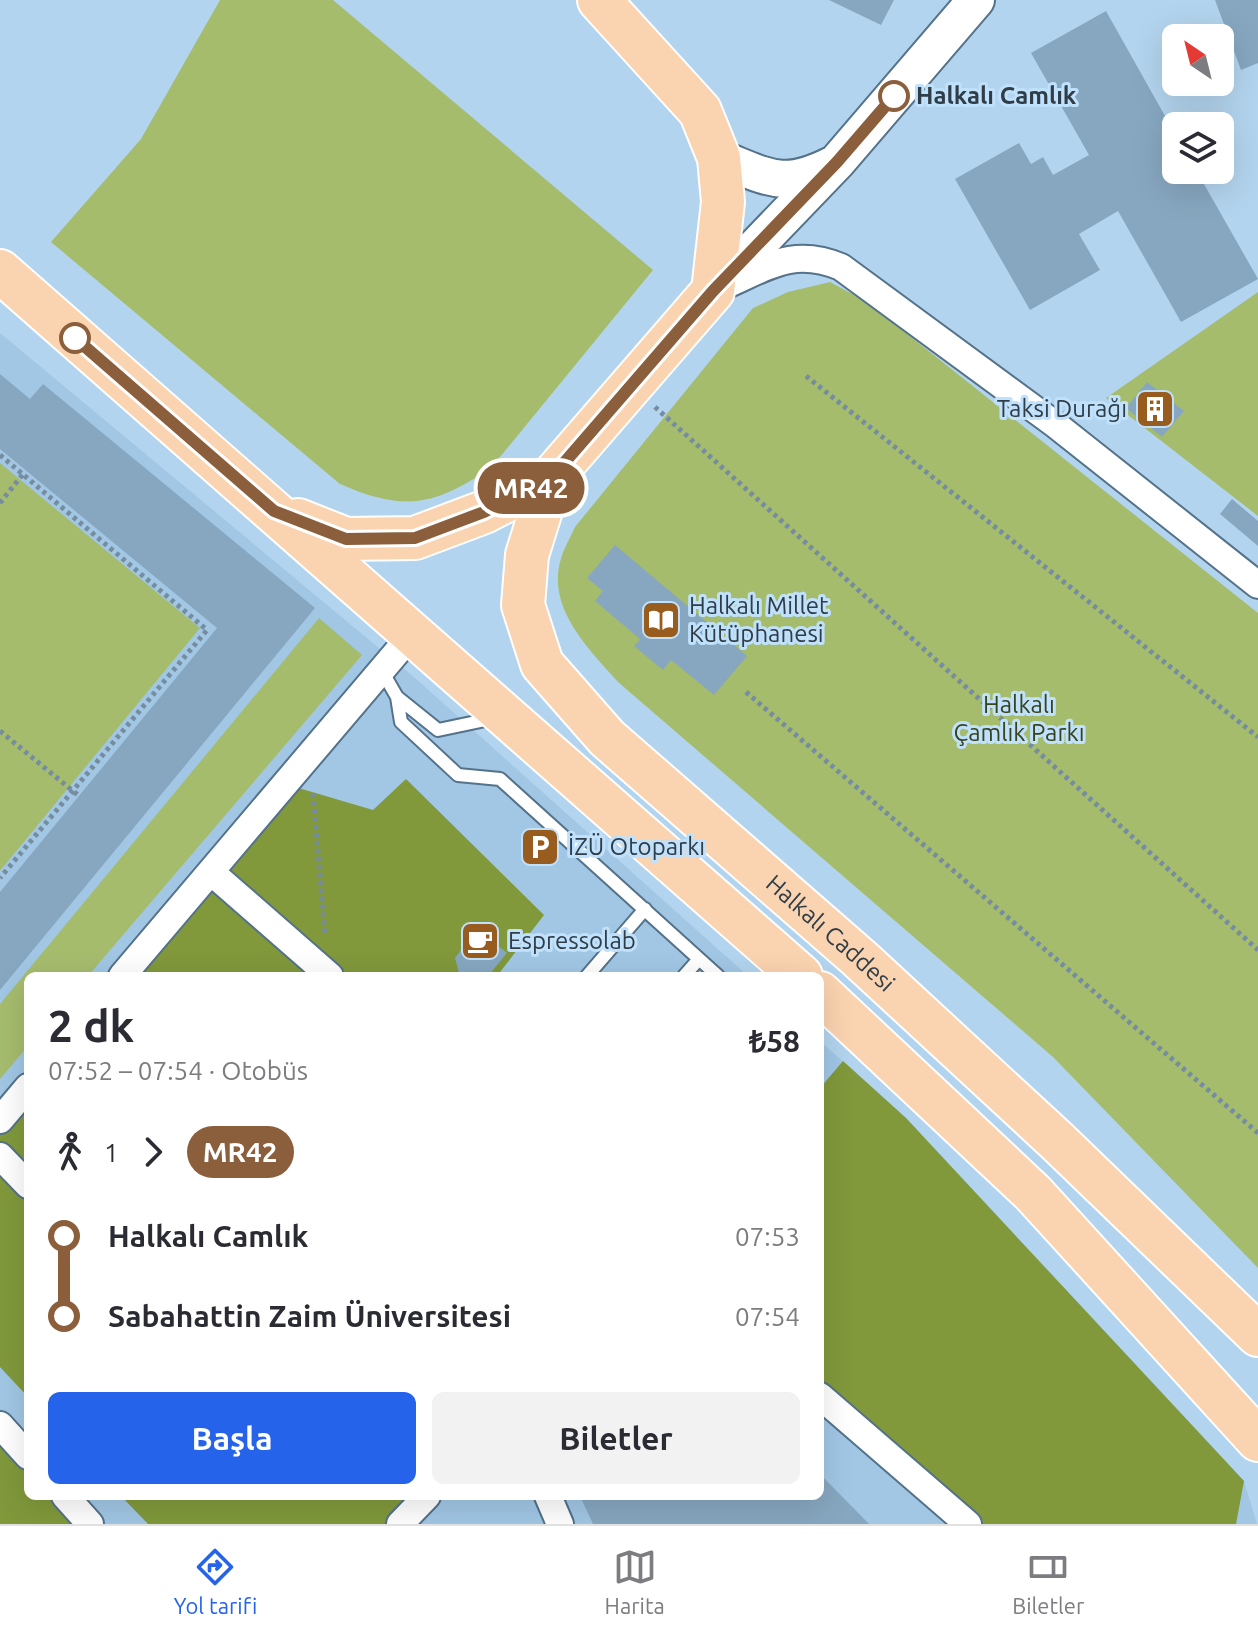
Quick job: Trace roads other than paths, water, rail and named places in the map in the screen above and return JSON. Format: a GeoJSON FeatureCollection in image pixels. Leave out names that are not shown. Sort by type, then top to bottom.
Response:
{"type":"FeatureCollection","features":[{"type":"Feature","properties":{"kind":"main road"},"geometry":{"type":"LineString","coordinates":[[274,511],[346,539],[415,538],[484,512],[551,478],[713,291],[723,202],[719,158],[700,111],[605,2]]}},
{"type":"Feature","properties":{"kind":"main road"},"geometry":{"type":"LineString","coordinates":[[0,271],[414,632],[796,972]]}},
{"type":"Feature","properties":{"kind":"main road","name":"Halkalı Caddesi"},"geometry":{"type":"LineString","coordinates":[[551,478],[527,555],[523,605],[542,664],[607,738],[859,958],[1057,1141],[1258,1335]]}},
{"type":"Feature","properties":{"kind":"main road"},"geometry":{"type":"LineString","coordinates":[[824,997],[1033,1193],[1256,1442]]}},
{"type":"Feature","properties":{"kind":"street"},"geometry":{"type":"LineString","coordinates":[[713,291],[837,162],[976,0]]}},
{"type":"Feature","properties":{"kind":"street"},"geometry":{"type":"LineString","coordinates":[[719,158],[772,178],[803,179],[837,162]]}},
{"type":"Feature","properties":{"kind":"street"},"geometry":{"type":"LineString","coordinates":[[713,291],[790,257],[820,258],[841,267],[1056,425],[1258,585]]}},
{"type":"Feature","properties":{"kind":"street"},"geometry":{"type":"LineString","coordinates":[[125,972],[414,632]]}},
{"type":"Feature","properties":{"kind":"street"},"geometry":{"type":"LineString","coordinates":[[211,872],[326,972]]}},
{"type":"Feature","properties":{"kind":"street"},"geometry":{"type":"LineString","coordinates":[[0,1120],[24,1092]]}},
{"type":"Feature","properties":{"kind":"street"},"geometry":{"type":"LineString","coordinates":[[0,1156],[24,1181]]}},
{"type":"Feature","properties":{"kind":"street"},"geometry":{"type":"LineString","coordinates":[[824,1399],[968,1524]]}},
{"type":"Feature","properties":{"kind":"street"},"geometry":{"type":"LineString","coordinates":[[0,1425],[24,1452]]}},
{"type":"Feature","properties":{"kind":"street"},"geometry":{"type":"LineString","coordinates":[[69,1500],[90,1524]]}},
{"type":"Feature","properties":{"kind":"street"},"geometry":{"type":"LineString","coordinates":[[400,1524],[423,1500]]}},
{"type":"Feature","properties":{"kind":"street"},"geometry":{"type":"LineString","coordinates":[[550,1500],[560,1524]]}},
{"type":"Feature","properties":{"kind":"lane"},"geometry":{"type":"LineString","coordinates":[[382,671],[397,697],[401,722],[429,749],[458,775],[500,779],[714,972]]}},
{"type":"Feature","properties":{"kind":"lane"},"geometry":{"type":"LineString","coordinates":[[397,697],[438,730]]}},
{"type":"Feature","properties":{"kind":"lane"},"geometry":{"type":"LineString","coordinates":[[438,730],[506,716]]}},
{"type":"Feature","properties":{"kind":"lane"},"geometry":{"type":"LineString","coordinates":[[429,749],[438,730]]}},
{"type":"Feature","properties":{"kind":"lane"},"geometry":{"type":"LineString","coordinates":[[590,972],[645,909]]}},
{"type":"Feature","properties":{"kind":"lane"},"geometry":{"type":"LineString","coordinates":[[688,972],[699,959]]}},
{"type":"Feature","properties":{"kind":"place","name":"Halkalı Camlık"},"geometry":{"type":"Point","coordinates":[894,96]}},
{"type":"Feature","properties":{"kind":"place","name":"Taksi Durağı"},"geometry":{"type":"Point","coordinates":[1155,409]}},
{"type":"Feature","properties":{"kind":"place","name":"Halkalı Millet Kütüphanesi"},"geometry":{"type":"Point","coordinates":[661,620]}},
{"type":"Feature","properties":{"kind":"place","name":"İZÜ Otoparkı"},"geometry":{"type":"Point","coordinates":[540,847]}},
{"type":"Feature","properties":{"kind":"place","name":"Espressolab"},"geometry":{"type":"Point","coordinates":[480,941]}},
{"type":"Feature","properties":{"kind":"park label","name":"Halkalı Çamlık Parkı"},"geometry":{"type":"Point","coordinates":[1019,719]}}]}
